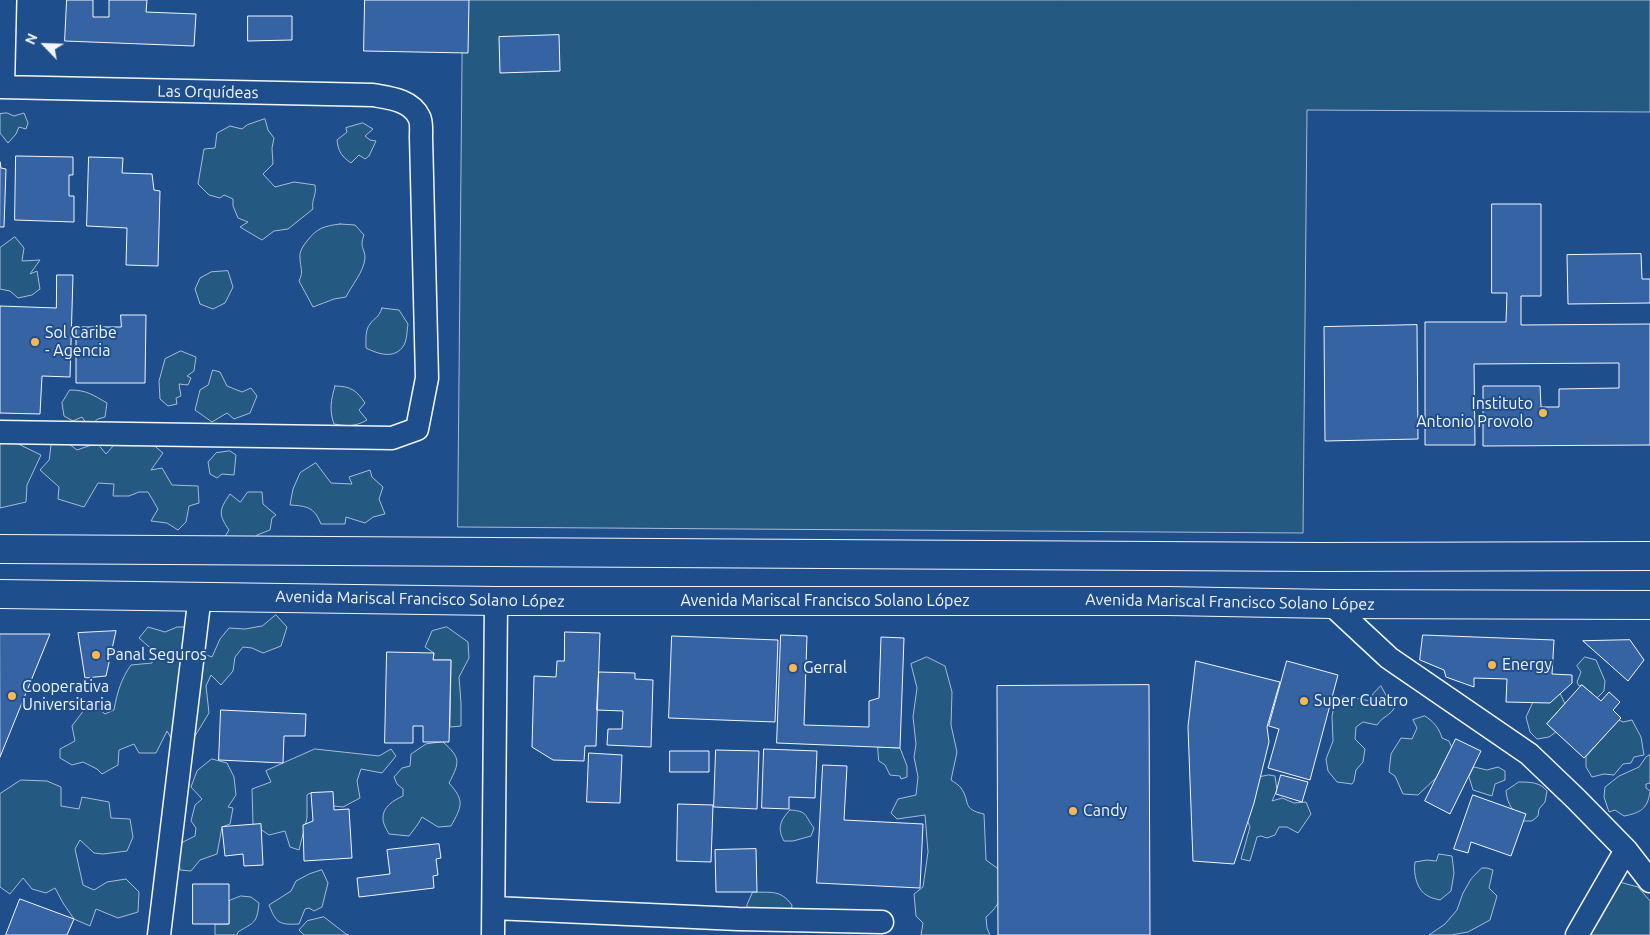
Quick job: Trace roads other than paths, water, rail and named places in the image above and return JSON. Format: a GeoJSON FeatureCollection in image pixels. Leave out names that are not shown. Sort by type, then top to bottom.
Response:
{"type":"FeatureCollection","features":[{"type":"Feature","properties":{"kind":"main road"},"geometry":{"type":"LineString","coordinates":[[0,548],[1310,557],[1650,556]]}},
{"type":"Feature","properties":{"kind":"main road","name":"Avenida Mariscal Francisco Solano López"},"geometry":{"type":"LineString","coordinates":[[0,594],[200,595],[496,601],[1168,601],[1331,604],[1650,605]]}},
{"type":"Feature","properties":{"kind":"street"},"geometry":{"type":"LineString","coordinates":[[1,87],[5,0]]}},
{"type":"Feature","properties":{"kind":"street","name":"Las Orquídeas"},"geometry":{"type":"LineString","coordinates":[[0,432],[392,438],[417,429],[428,378],[420,118],[413,108],[396,99],[373,95],[1,87]]}},
{"type":"Feature","properties":{"kind":"street"},"geometry":{"type":"LineString","coordinates":[[159,935],[200,595]]}},
{"type":"Feature","properties":{"kind":"street"},"geometry":{"type":"LineString","coordinates":[[493,935],[496,601]]}},
{"type":"Feature","properties":{"kind":"street"},"geometry":{"type":"LineString","coordinates":[[1331,604],[1389,658],[1529,754],[1626,850],[1650,881]]}},
{"type":"Feature","properties":{"kind":"street"},"geometry":{"type":"LineString","coordinates":[[1577,935],[1626,850]]}},
{"type":"Feature","properties":{"kind":"street"},"geometry":{"type":"LineString","coordinates":[[494,908],[738,919],[882,922]]}},
{"type":"Feature","properties":{"kind":"place","name":"Sol Caribe - Agencia"},"geometry":{"type":"Point","coordinates":[35,342]}},
{"type":"Feature","properties":{"kind":"place","name":"Instituto Antonio Provolo"},"geometry":{"type":"Point","coordinates":[1543,413]}},
{"type":"Feature","properties":{"kind":"place","name":"Panal Seguros"},"geometry":{"type":"Point","coordinates":[96,655]}},
{"type":"Feature","properties":{"kind":"place","name":"Energy"},"geometry":{"type":"Point","coordinates":[1492,665]}},
{"type":"Feature","properties":{"kind":"place","name":"Gerral"},"geometry":{"type":"Point","coordinates":[793,668]}},
{"type":"Feature","properties":{"kind":"place","name":"Cooperativa Universitaria"},"geometry":{"type":"Point","coordinates":[12,696]}},
{"type":"Feature","properties":{"kind":"place","name":"Super Cuatro"},"geometry":{"type":"Point","coordinates":[1304,701]}},
{"type":"Feature","properties":{"kind":"place","name":"Candy"},"geometry":{"type":"Point","coordinates":[1073,811]}}]}
